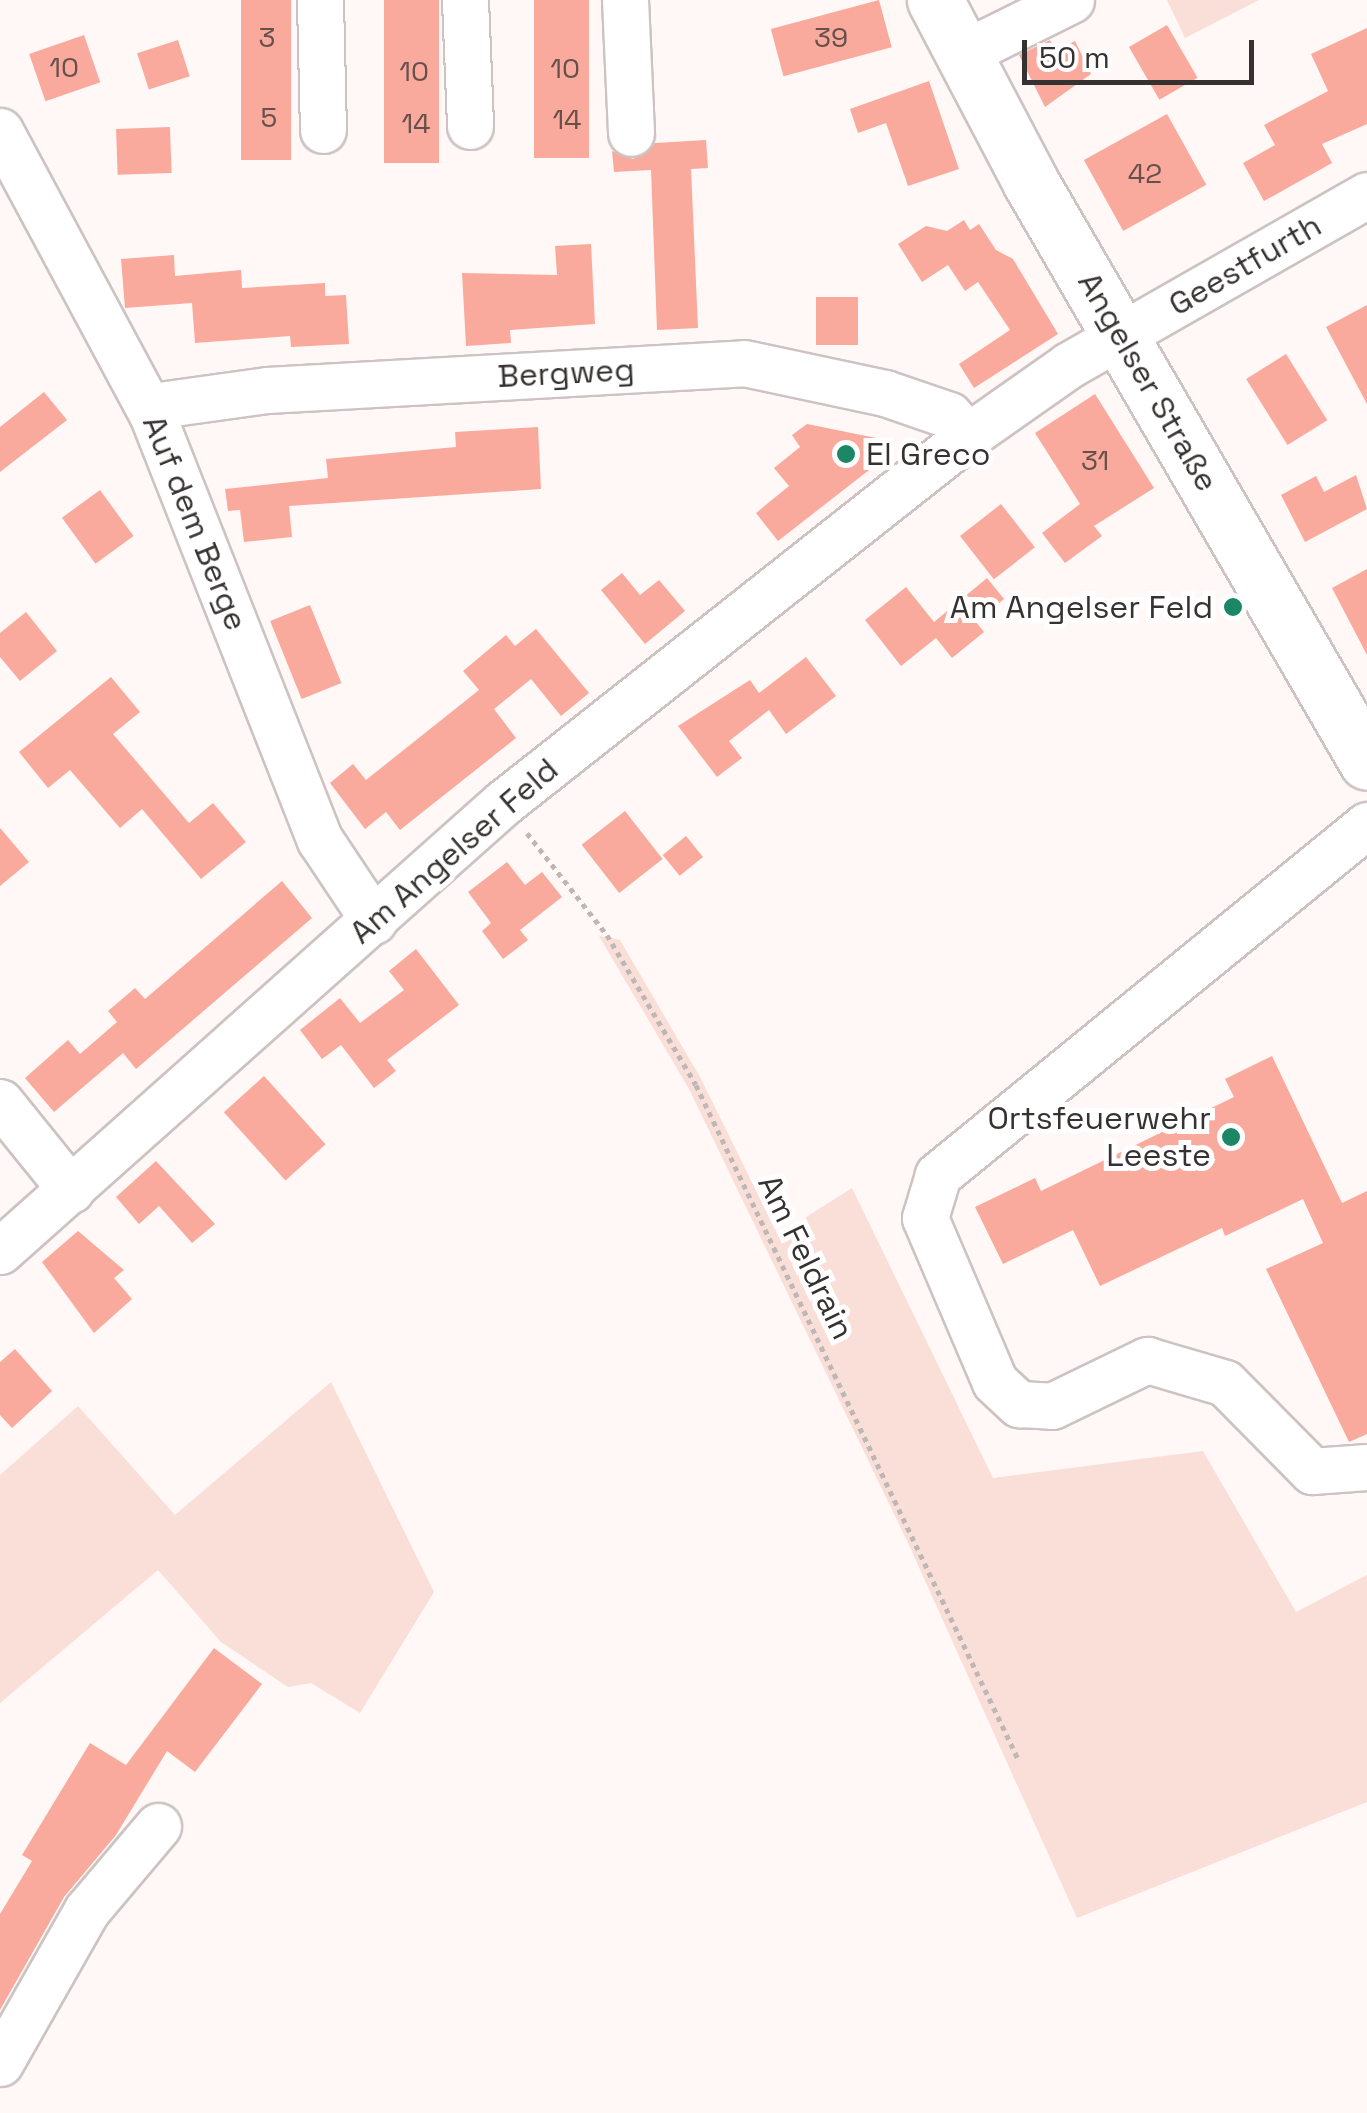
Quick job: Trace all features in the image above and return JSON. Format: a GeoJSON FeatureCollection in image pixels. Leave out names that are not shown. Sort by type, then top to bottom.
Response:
{"type":"FeatureCollection","features":[{"type":"Feature","properties":{"kind":"main road","name":"Angelser Straße"},"geometry":{"type":"LineString","coordinates":[[935,0],[960,55],[1367,762]]}},
{"type":"Feature","properties":{"kind":"street"},"geometry":{"type":"LineString","coordinates":[[320,0],[323,130]]}},
{"type":"Feature","properties":{"kind":"street"},"geometry":{"type":"LineString","coordinates":[[465,0],[470,126]]}},
{"type":"Feature","properties":{"kind":"street"},"geometry":{"type":"LineString","coordinates":[[625,0],[631,132]]}},
{"type":"Feature","properties":{"kind":"street"},"geometry":{"type":"LineString","coordinates":[[960,55],[1071,0]]}},
{"type":"Feature","properties":{"kind":"street","name":"Auf dem Berge"},"geometry":{"type":"LineString","coordinates":[[0,131],[152,414],[320,840],[374,922]]}},
{"type":"Feature","properties":{"kind":"street","name":"Geestfurth"},"geometry":{"type":"LineString","coordinates":[[1123,335],[1367,194]]}},
{"type":"Feature","properties":{"kind":"street","name":"Am Angelser Feld"},"geometry":{"type":"LineString","coordinates":[[0,1251],[374,922],[503,803],[968,436],[1123,335]]}},
{"type":"Feature","properties":{"kind":"street","name":"Bergweg"},"geometry":{"type":"LineString","coordinates":[[152,414],[159,406],[267,390],[744,363],[885,393],[949,416],[968,436]]}},
{"type":"Feature","properties":{"kind":"street"},"geometry":{"type":"LineString","coordinates":[[1367,824],[938,1175],[924,1218],[995,1382],[1018,1404],[1052,1406],[1147,1360],[1225,1383],[1312,1471],[1367,1466]]}},
{"type":"Feature","properties":{"kind":"street"},"geometry":{"type":"LineString","coordinates":[[0,1102],[71,1190]]}},
{"type":"Feature","properties":{"kind":"street"},"geometry":{"type":"LineString","coordinates":[[0,2063],[87,1910],[158,1826]]}},
{"type":"Feature","properties":{"kind":"path","name":"Am Feldrain"},"geometry":{"type":"LineString","coordinates":[[503,803],[607,935],[696,1086],[1018,1758]]}},
{"type":"Feature","properties":{"kind":"shaded area"},"geometry":{"type":"Polygon","coordinates":[[[1167,0],[1259,0],[1185,38],[1167,0]]]}},
{"type":"Feature","properties":{"kind":"shaded area"},"geometry":{"type":"Polygon","coordinates":[[[599,936],[620,940],[700,1077],[778,1235],[852,1188],[993,1478],[1203,1451],[1296,1612],[1367,1575],[1367,1802],[1077,1918],[909,1545],[689,1089],[599,936]]]}},
{"type":"Feature","properties":{"kind":"shaded area"},"geometry":{"type":"Polygon","coordinates":[[[331,1382],[434,1592],[360,1713],[311,1683],[288,1687],[221,1642],[158,1570],[0,1703],[0,1475],[78,1406],[175,1515],[331,1382]]]}},
{"type":"Feature","properties":{"kind":"building"},"geometry":{"type":"Polygon","coordinates":[[[241,0],[291,0],[291,160],[241,160],[241,0]]]}},
{"type":"Feature","properties":{"kind":"building"},"geometry":{"type":"Polygon","coordinates":[[[384,0],[439,0],[439,163],[384,163],[384,0]]]}},
{"type":"Feature","properties":{"kind":"building"},"geometry":{"type":"Polygon","coordinates":[[[534,0],[589,0],[589,158],[534,158],[534,0]]]}},
{"type":"Feature","properties":{"kind":"building"},"geometry":{"type":"Polygon","coordinates":[[[879,0],[892,47],[783,76],[771,29],[879,0]]]}},
{"type":"Feature","properties":{"kind":"building"},"geometry":{"type":"Polygon","coordinates":[[[1167,25],[1198,78],[1159,100],[1129,47],[1167,25]]]}},
{"type":"Feature","properties":{"kind":"building"},"geometry":{"type":"Polygon","coordinates":[[[1367,28],[1367,124],[1322,144],[1332,163],[1264,201],[1243,163],[1275,145],[1264,125],[1328,91],[1311,54],[1367,28]]]}},
{"type":"Feature","properties":{"kind":"building"},"geometry":{"type":"Polygon","coordinates":[[[84,35],[100,82],[45,101],[29,54],[84,35]]]}},
{"type":"Feature","properties":{"kind":"building"},"geometry":{"type":"Polygon","coordinates":[[[178,40],[190,76],[149,89],[137,53],[178,40]]]}},
{"type":"Feature","properties":{"kind":"building"},"geometry":{"type":"Polygon","coordinates":[[[1050,40],[1055,51],[1075,41],[1091,74],[1045,107],[1019,55],[1050,40]]]}},
{"type":"Feature","properties":{"kind":"building"},"geometry":{"type":"Polygon","coordinates":[[[929,81],[959,169],[908,186],[886,123],[858,133],[850,109],[929,81]]]}},
{"type":"Feature","properties":{"kind":"building"},"geometry":{"type":"Polygon","coordinates":[[[1167,114],[1206,185],[1123,231],[1084,160],[1167,114]]]}},
{"type":"Feature","properties":{"kind":"building"},"geometry":{"type":"Polygon","coordinates":[[[170,127],[172,173],[118,175],[116,129],[170,127]]]}},
{"type":"Feature","properties":{"kind":"building"},"geometry":{"type":"Polygon","coordinates":[[[706,140],[708,168],[691,169],[698,328],[657,330],[651,170],[614,172],[612,151],[633,159],[655,143],[706,140]]]}},
{"type":"Feature","properties":{"kind":"building"},"geometry":{"type":"Polygon","coordinates":[[[964,220],[970,230],[979,224],[996,250],[1013,259],[1058,334],[974,388],[959,364],[1010,330],[978,282],[965,291],[948,265],[922,282],[898,244],[926,226],[947,231],[964,220]]]}},
{"type":"Feature","properties":{"kind":"building"},"geometry":{"type":"Polygon","coordinates":[[[591,244],[595,324],[510,330],[511,343],[466,346],[462,273],[557,275],[555,246],[591,244]]]}},
{"type":"Feature","properties":{"kind":"building"},"geometry":{"type":"Polygon","coordinates":[[[174,255],[175,276],[241,270],[242,288],[325,283],[325,296],[346,295],[349,344],[291,347],[290,336],[195,343],[192,303],[125,308],[121,259],[174,255]]]}},
{"type":"Feature","properties":{"kind":"building"},"geometry":{"type":"Polygon","coordinates":[[[816,297],[858,297],[858,345],[816,345],[816,297]]]}},
{"type":"Feature","properties":{"kind":"building"},"geometry":{"type":"Polygon","coordinates":[[[1367,305],[1367,404],[1326,327],[1367,305]]]}},
{"type":"Feature","properties":{"kind":"building"},"geometry":{"type":"Polygon","coordinates":[[[1286,354],[1327,420],[1287,445],[1246,379],[1286,354]]]}},
{"type":"Feature","properties":{"kind":"building"},"geometry":{"type":"Polygon","coordinates":[[[44,392],[67,420],[0,472],[0,427],[44,392]]]}},
{"type":"Feature","properties":{"kind":"building"},"geometry":{"type":"Polygon","coordinates":[[[1095,394],[1154,488],[1094,526],[1102,536],[1065,563],[1042,533],[1080,504],[1035,433],[1095,394]]]}},
{"type":"Feature","properties":{"kind":"building"},"geometry":{"type":"Polygon","coordinates":[[[807,424],[881,439],[887,456],[778,541],[756,513],[789,486],[774,468],[800,447],[792,435],[807,424]]]}},
{"type":"Feature","properties":{"kind":"building"},"geometry":{"type":"Polygon","coordinates":[[[538,427],[541,489],[289,506],[292,537],[244,542],[240,510],[228,511],[225,489],[328,478],[326,459],[456,447],[455,432],[538,427]]]}},
{"type":"Feature","properties":{"kind":"building"},"geometry":{"type":"Polygon","coordinates":[[[1356,475],[1367,509],[1305,542],[1281,495],[1316,476],[1324,492],[1356,475]]]}},
{"type":"Feature","properties":{"kind":"building"},"geometry":{"type":"Polygon","coordinates":[[[100,490],[134,536],[95,564],[62,518],[100,490]]]}},
{"type":"Feature","properties":{"kind":"building"},"geometry":{"type":"Polygon","coordinates":[[[1001,504],[1035,547],[994,579],[960,536],[1001,504]]]}},
{"type":"Feature","properties":{"kind":"building"},"geometry":{"type":"Polygon","coordinates":[[[1367,569],[1367,655],[1332,588],[1367,569]]]}},
{"type":"Feature","properties":{"kind":"building"},"geometry":{"type":"Polygon","coordinates":[[[622,573],[640,595],[659,580],[685,611],[645,644],[601,590],[622,573]]]}},
{"type":"Feature","properties":{"kind":"building"},"geometry":{"type":"Polygon","coordinates":[[[987,578],[1004,599],[976,622],[984,632],[952,658],[936,638],[901,666],[865,620],[906,587],[934,622],[987,578]]]}},
{"type":"Feature","properties":{"kind":"building"},"geometry":{"type":"Polygon","coordinates":[[[310,605],[341,683],[302,699],[270,621],[310,605]]]}},
{"type":"Feature","properties":{"kind":"building"},"geometry":{"type":"Polygon","coordinates":[[[26,612],[57,651],[20,681],[0,657],[0,633],[26,612]]]}},
{"type":"Feature","properties":{"kind":"building"},"geometry":{"type":"Polygon","coordinates":[[[536,629],[589,693],[561,716],[531,679],[494,709],[516,738],[400,830],[386,812],[365,829],[330,783],[353,764],[366,780],[479,690],[463,671],[506,635],[515,646],[536,629]]]}},
{"type":"Feature","properties":{"kind":"building"},"geometry":{"type":"Polygon","coordinates":[[[806,657],[836,696],[786,734],[769,710],[729,741],[742,758],[717,777],[678,726],[750,680],[759,693],[806,657]]]}},
{"type":"Feature","properties":{"kind":"building"},"geometry":{"type":"Polygon","coordinates":[[[111,677],[140,712],[113,734],[189,823],[213,803],[246,842],[201,879],[142,809],[120,828],[70,770],[48,788],[19,752],[111,677]]]}},
{"type":"Feature","properties":{"kind":"building"},"geometry":{"type":"Polygon","coordinates":[[[625,811],[663,859],[619,893],[582,845],[625,811]]]}},
{"type":"Feature","properties":{"kind":"building"},"geometry":{"type":"Polygon","coordinates":[[[0,828],[29,862],[0,886],[0,828]]]}},
{"type":"Feature","properties":{"kind":"building"},"geometry":{"type":"Polygon","coordinates":[[[686,836],[703,857],[680,876],[663,855],[686,836]]]}},
{"type":"Feature","properties":{"kind":"building"},"geometry":{"type":"Polygon","coordinates":[[[507,862],[525,885],[542,872],[562,897],[520,930],[528,940],[503,959],[482,931],[491,923],[468,892],[507,862]]]}},
{"type":"Feature","properties":{"kind":"building"},"geometry":{"type":"Polygon","coordinates":[[[282,881],[312,918],[136,1069],[123,1053],[54,1112],[25,1078],[68,1040],[80,1054],[117,1022],[108,1011],[135,988],[145,999],[282,881]]]}},
{"type":"Feature","properties":{"kind":"building"},"geometry":{"type":"Polygon","coordinates":[[[416,949],[459,1005],[387,1060],[396,1071],[374,1088],[341,1045],[322,1059],[300,1030],[340,998],[360,1023],[404,990],[389,971],[416,949]]]}},
{"type":"Feature","properties":{"kind":"building","name":"Ortsfeuerwehr Leeste"},"geometry":{"type":"Polygon","coordinates":[[[1272,1056],[1342,1203],[1367,1191],[1367,1434],[1349,1442],[1266,1269],[1323,1243],[1303,1199],[1225,1236],[1222,1228],[1100,1286],[1073,1230],[1003,1264],[975,1207],[1035,1178],[1041,1191],[1234,1097],[1225,1079],[1272,1056]]]}},
{"type":"Feature","properties":{"kind":"building"},"geometry":{"type":"Polygon","coordinates":[[[264,1076],[326,1144],[285,1181],[224,1112],[264,1076]]]}},
{"type":"Feature","properties":{"kind":"building"},"geometry":{"type":"Polygon","coordinates":[[[156,1161],[215,1224],[192,1243],[159,1206],[139,1224],[116,1197],[156,1161]]]}},
{"type":"Feature","properties":{"kind":"building"},"geometry":{"type":"Polygon","coordinates":[[[78,1231],[124,1270],[114,1278],[132,1299],[94,1333],[42,1262],[78,1231]]]}},
{"type":"Feature","properties":{"kind":"building"},"geometry":{"type":"Polygon","coordinates":[[[15,1349],[52,1391],[12,1428],[0,1415],[0,1362],[15,1349]]]}},
{"type":"Feature","properties":{"kind":"building"},"geometry":{"type":"Polygon","coordinates":[[[214,1648],[262,1684],[195,1772],[167,1751],[116,1835],[64,1897],[0,2010],[0,1914],[32,1861],[22,1855],[90,1743],[126,1765],[214,1648]]]}},
{"type":"Feature","properties":{"kind":"place","name":"El Greco"},"geometry":{"type":"Point","coordinates":[846,454]}},
{"type":"Feature","properties":{"kind":"place","name":"Am Angelser Feld"},"geometry":{"type":"Point","coordinates":[1233,607]}},
{"type":"Feature","properties":{"kind":"place","name":"Ortsfeuerwehr Leeste"},"geometry":{"type":"Point","coordinates":[1231,1137]}}]}
